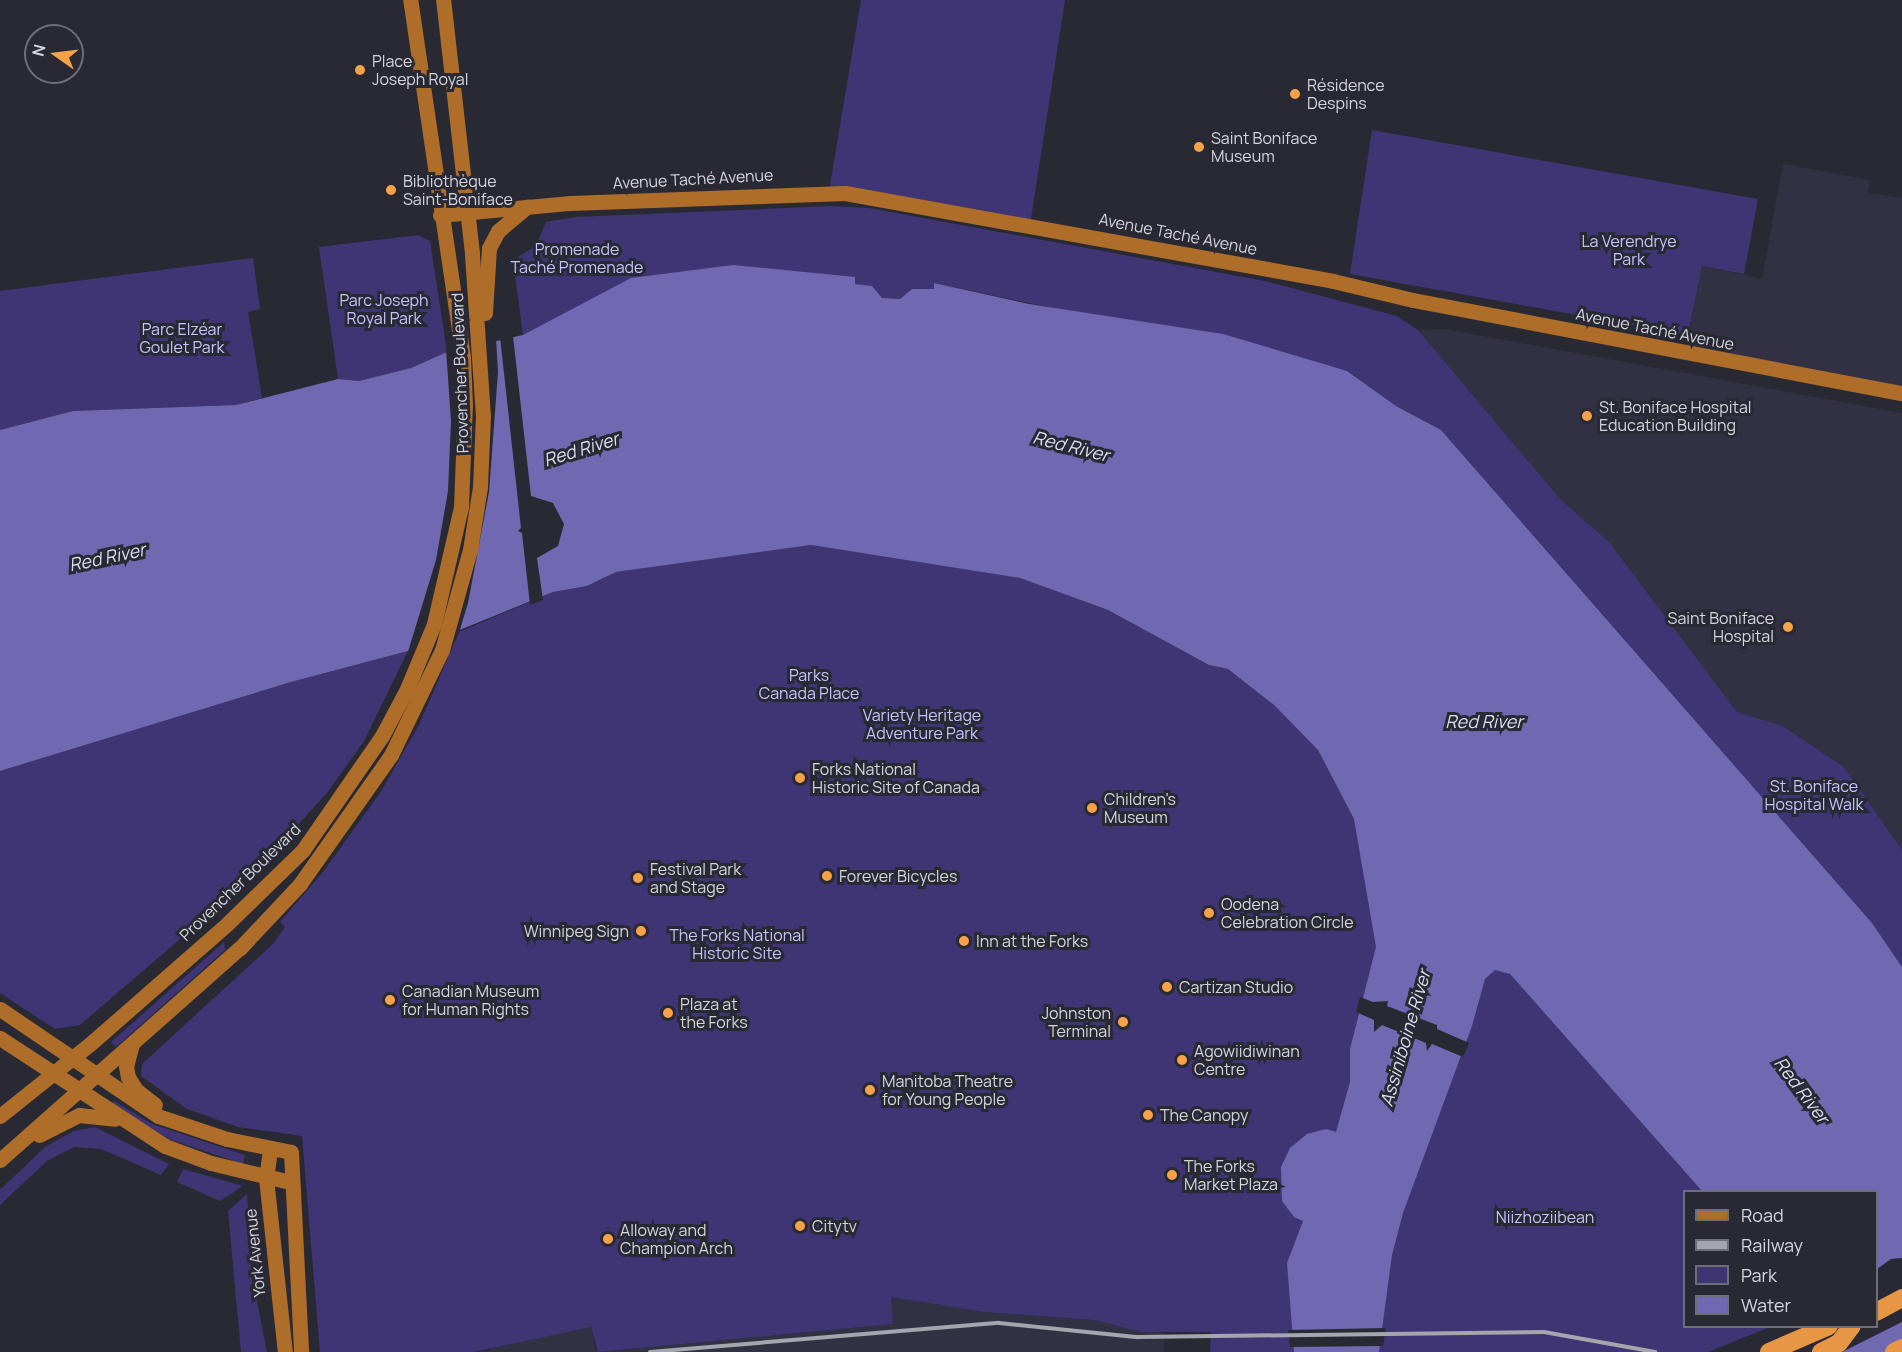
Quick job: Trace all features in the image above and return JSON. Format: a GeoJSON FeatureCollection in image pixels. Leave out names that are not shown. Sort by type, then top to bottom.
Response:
{"type":"FeatureCollection","features":[{"type":"Feature","properties":{"kind":"highway"},"geometry":{"type":"LineString","coordinates":[[1878,1311],[1902,1298]]}},
{"type":"Feature","properties":{"kind":"highway"},"geometry":{"type":"LineString","coordinates":[[1776,1350],[1825,1328]]}},
{"type":"Feature","properties":{"kind":"highway"},"geometry":{"type":"LineString","coordinates":[[1821,1352],[1839,1343],[1850,1328]]}},
{"type":"Feature","properties":{"kind":"highway"},"geometry":{"type":"LineString","coordinates":[[1894,1352],[1902,1348]]}},
{"type":"Feature","properties":{"kind":"main road","name":"Provencher Boulevard"},"geometry":{"type":"LineString","coordinates":[[0,1116],[72,1058],[234,917],[303,850],[356,779],[382,736],[407,689],[434,624],[461,507],[466,448],[464,379],[410,0]]}},
{"type":"Feature","properties":{"kind":"main road","name":"Provencher Boulevard"},"geometry":{"type":"LineString","coordinates":[[0,1161],[240,948],[300,884],[371,786],[405,729],[452,624],[471,550],[482,464],[481,364],[472,253],[443,0]]}},
{"type":"Feature","properties":{"kind":"main road","name":"Avenue Taché Avenue"},"geometry":{"type":"LineString","coordinates":[[440,215],[527,207],[844,193],[1323,279],[1424,302],[1902,393]]}},
{"type":"Feature","properties":{"kind":"main road"},"geometry":{"type":"LineString","coordinates":[[481,364],[489,249],[498,231],[527,207]]}},
{"type":"Feature","properties":{"kind":"main road"},"geometry":{"type":"LineString","coordinates":[[0,1010],[145,1109],[209,1134],[270,1150],[291,1152],[290,1182],[301,1352]]}},
{"type":"Feature","properties":{"kind":"main road"},"geometry":{"type":"LineString","coordinates":[[0,1038],[123,1121],[165,1146],[266,1178],[290,1182]]}},
{"type":"Feature","properties":{"kind":"main road"},"geometry":{"type":"LineString","coordinates":[[132,1044],[126,1066],[131,1083],[178,1120]]}},
{"type":"Feature","properties":{"kind":"main road"},"geometry":{"type":"LineString","coordinates":[[0,1161],[69,1118],[93,1114],[123,1121]]}},
{"type":"Feature","properties":{"kind":"main road","name":"York Avenue"},"geometry":{"type":"LineString","coordinates":[[270,1150],[266,1178],[285,1352]]}},
{"type":"Feature","properties":{"kind":"shaded area"},"geometry":{"type":"Polygon","coordinates":[[[1783,164],[1870,180],[1868,193],[1902,198],[1902,393],[1685,354],[1702,266],[1762,279],[1783,164]]]}},
{"type":"Feature","properties":{"kind":"shaded area","name":"Saint Boniface Hospital"},"geometry":{"type":"Polygon","coordinates":[[[1445,329],[1902,413],[1902,850],[1844,767],[1783,726],[1737,712],[1609,542],[1561,500],[1418,330],[1445,329]]]}},
{"type":"Feature","properties":{"kind":"shaded area"},"geometry":{"type":"Polygon","coordinates":[[[891,1297],[984,1312],[1094,1320],[1164,1333],[1164,1352],[598,1352],[893,1324],[891,1297]]]}},
{"type":"Feature","properties":{"kind":"shaded area"},"geometry":{"type":"Polygon","coordinates":[[[591,1327],[596,1352],[473,1352],[491,1350],[490,1346],[591,1327]]]}},
{"type":"Feature","properties":{"kind":"green space"},"geometry":{"type":"Polygon","coordinates":[[[861,0],[1065,0],[1030,225],[829,191],[861,0]]]}},
{"type":"Feature","properties":{"kind":"green space","name":"La Verendrye Park"},"geometry":{"type":"Polygon","coordinates":[[[1372,130],[1758,199],[1744,274],[1702,266],[1688,335],[1350,274],[1372,130]]]}},
{"type":"Feature","properties":{"kind":"green space"},"geometry":{"type":"Polygon","coordinates":[[[831,206],[869,208],[1265,281],[1397,316],[1418,330],[1561,500],[1609,542],[1737,712],[1783,726],[1844,767],[1902,850],[1902,967],[1872,923],[1441,430],[1396,406],[1347,371],[935,283],[934,289],[912,289],[900,299],[882,298],[871,286],[854,284],[855,277],[803,274],[523,335],[514,267],[519,256],[536,246],[546,222],[576,217],[831,206]]]}},
{"type":"Feature","properties":{"kind":"green space","name":"Parc Joseph Royal Park"},"geometry":{"type":"Polygon","coordinates":[[[418,235],[430,241],[447,352],[411,368],[359,381],[338,379],[319,247],[418,235]]]}},
{"type":"Feature","properties":{"kind":"green space","name":"Parc Elzéar Goulet Park"},"geometry":{"type":"Polygon","coordinates":[[[253,258],[260,309],[248,312],[262,398],[236,405],[73,411],[0,430],[0,291],[253,258]]]}},
{"type":"Feature","properties":{"kind":"green space","name":"The Forks National Historic Site"},"geometry":{"type":"Polygon","coordinates":[[[811,545],[1020,578],[1108,610],[1209,665],[1228,669],[1274,705],[1318,750],[1354,819],[1510,974],[1701,1190],[1683,1190],[1683,1328],[1768,1328],[1708,1352],[1210,1352],[1211,1332],[1142,1332],[1094,1320],[984,1312],[891,1297],[893,1324],[598,1352],[591,1327],[473,1352],[320,1352],[302,1136],[238,1127],[187,1109],[141,1076],[142,1064],[273,944],[285,927],[280,922],[323,872],[380,793],[419,725],[459,632],[553,592],[587,586],[616,572],[811,545]]]}},
{"type":"Feature","properties":{"kind":"green space"},"geometry":{"type":"Polygon","coordinates":[[[408,651],[364,741],[327,793],[267,858],[194,927],[80,1025],[55,1029],[0,993],[0,771],[291,682],[408,651]]]}},
{"type":"Feature","properties":{"kind":"green space"},"geometry":{"type":"Polygon","coordinates":[[[224,942],[225,950],[116,1047],[111,1042],[224,942]]]}},
{"type":"Feature","properties":{"kind":"green space"},"geometry":{"type":"Polygon","coordinates":[[[114,1101],[152,1124],[245,1155],[243,1164],[169,1139],[111,1104],[114,1101]]]}},
{"type":"Feature","properties":{"kind":"green space"},"geometry":{"type":"Polygon","coordinates":[[[95,1127],[169,1164],[161,1175],[101,1149],[74,1147],[47,1161],[0,1205],[0,1190],[45,1147],[74,1131],[95,1127]]]}},
{"type":"Feature","properties":{"kind":"green space"},"geometry":{"type":"Polygon","coordinates":[[[183,1169],[243,1186],[220,1201],[177,1182],[183,1169]]]}},
{"type":"Feature","properties":{"kind":"green space"},"geometry":{"type":"Polygon","coordinates":[[[247,1194],[256,1296],[267,1352],[241,1352],[228,1211],[247,1194]]]}},
{"type":"Feature","properties":{"kind":"water","name":"Red River"},"geometry":{"type":"Polygon","coordinates":[[[733,265],[855,277],[855,284],[872,286],[882,298],[900,299],[912,289],[934,289],[934,283],[1029,304],[1223,334],[1347,371],[1396,406],[1441,430],[1872,923],[1902,967],[1902,1352],[1832,1352],[1873,1328],[1878,1328],[1878,1190],[1701,1190],[1510,974],[1495,970],[1485,979],[1472,1026],[1403,1213],[1392,1255],[1379,1352],[1294,1352],[1287,1263],[1303,1221],[1294,1217],[1282,1201],[1281,1167],[1290,1148],[1307,1134],[1326,1129],[1336,1132],[1350,1082],[1350,1049],[1376,947],[1354,819],[1318,750],[1274,705],[1228,669],[1209,665],[1108,610],[1020,578],[811,545],[616,572],[587,586],[553,592],[408,651],[291,682],[0,771],[0,430],[73,411],[236,405],[338,379],[359,381],[411,368],[447,352],[523,335],[631,278],[733,265]]]}},
{"type":"Feature","properties":{"kind":"pier"},"geometry":{"type":"Polygon","coordinates":[[[521,332],[513,336],[531,496],[553,503],[564,524],[558,546],[537,558],[543,600],[530,605],[522,533],[518,531],[521,528],[500,337],[521,332]]]}},
{"type":"Feature","properties":{"kind":"pier"},"geometry":{"type":"Polygon","coordinates":[[[496,338],[498,372],[489,492],[468,603],[458,636],[407,655],[436,560],[448,491],[451,421],[446,349],[496,338]]]}},
{"type":"Feature","properties":{"kind":"pier"},"geometry":{"type":"Polygon","coordinates":[[[1360,997],[1373,1002],[1388,1001],[1387,1006],[1437,1025],[1437,1029],[1469,1043],[1463,1057],[1432,1044],[1427,1051],[1426,1043],[1382,1025],[1374,1032],[1374,1020],[1356,1012],[1360,997]]]}},
{"type":"Feature","properties":{"kind":"pier"},"geometry":{"type":"Polygon","coordinates":[[[1902,1258],[1902,1322],[1842,1352],[1828,1352],[1810,1328],[1878,1328],[1878,1268],[1891,1259],[1902,1258]]]}},
{"type":"Feature","properties":{"kind":"pier"},"geometry":{"type":"Polygon","coordinates":[[[1386,1328],[1383,1346],[1290,1347],[1288,1330],[1386,1328]]]}},
{"type":"Feature","properties":{"kind":"railway"},"geometry":{"type":"LineString","coordinates":[[650,1352],[999,1323],[1138,1337],[1544,1332],[1655,1352]]}},
{"type":"Feature","properties":{"kind":"place","name":"Place Joseph Royal"},"geometry":{"type":"Point","coordinates":[360,70]}},
{"type":"Feature","properties":{"kind":"place","name":"Résidence Despins"},"geometry":{"type":"Point","coordinates":[1295,94]}},
{"type":"Feature","properties":{"kind":"place","name":"Saint Boniface Museum"},"geometry":{"type":"Point","coordinates":[1199,147]}},
{"type":"Feature","properties":{"kind":"place","name":"Bibliothèque Saint-Boniface"},"geometry":{"type":"Point","coordinates":[391,190]}},
{"type":"Feature","properties":{"kind":"place","name":"St. Boniface Hospital Education Building"},"geometry":{"type":"Point","coordinates":[1587,416]}},
{"type":"Feature","properties":{"kind":"place","name":"Saint Boniface Hospital"},"geometry":{"type":"Point","coordinates":[1788,627]}},
{"type":"Feature","properties":{"kind":"place","name":"Forks National Historic Site of Canada"},"geometry":{"type":"Point","coordinates":[800,778]}},
{"type":"Feature","properties":{"kind":"place","name":"Children's Museum"},"geometry":{"type":"Point","coordinates":[1092,808]}},
{"type":"Feature","properties":{"kind":"place","name":"Forever Bicycles"},"geometry":{"type":"Point","coordinates":[827,876]}},
{"type":"Feature","properties":{"kind":"place","name":"Festival Park and Stage"},"geometry":{"type":"Point","coordinates":[638,878]}},
{"type":"Feature","properties":{"kind":"place","name":"Oodena Celebration Circle"},"geometry":{"type":"Point","coordinates":[1209,913]}},
{"type":"Feature","properties":{"kind":"place","name":"Winnipeg Sign"},"geometry":{"type":"Point","coordinates":[641,931]}},
{"type":"Feature","properties":{"kind":"place","name":"Inn at the Forks"},"geometry":{"type":"Point","coordinates":[964,941]}},
{"type":"Feature","properties":{"kind":"place","name":"Cartizan Studio"},"geometry":{"type":"Point","coordinates":[1167,987]}},
{"type":"Feature","properties":{"kind":"place","name":"Canadian Museum for Human Rights"},"geometry":{"type":"Point","coordinates":[390,1000]}},
{"type":"Feature","properties":{"kind":"place","name":"Plaza at the Forks"},"geometry":{"type":"Point","coordinates":[668,1013]}},
{"type":"Feature","properties":{"kind":"place","name":"Johnston Terminal"},"geometry":{"type":"Point","coordinates":[1123,1022]}},
{"type":"Feature","properties":{"kind":"place","name":"Agowiidiwinan Centre"},"geometry":{"type":"Point","coordinates":[1182,1060]}},
{"type":"Feature","properties":{"kind":"place","name":"Manitoba Theatre for Young People"},"geometry":{"type":"Point","coordinates":[870,1090]}},
{"type":"Feature","properties":{"kind":"place","name":"The Canopy"},"geometry":{"type":"Point","coordinates":[1148,1115]}},
{"type":"Feature","properties":{"kind":"place","name":"The Forks Market Plaza"},"geometry":{"type":"Point","coordinates":[1172,1175]}},
{"type":"Feature","properties":{"kind":"place","name":"Citytv"},"geometry":{"type":"Point","coordinates":[800,1226]}},
{"type":"Feature","properties":{"kind":"place","name":"Alloway and Champion Arch"},"geometry":{"type":"Point","coordinates":[608,1239]}},
{"type":"Feature","properties":{"kind":"park label","name":"Promenade Taché Promenade"},"geometry":{"type":"Point","coordinates":[577,258]}},
{"type":"Feature","properties":{"kind":"park label","name":"Parks Canada Place"},"geometry":{"type":"Point","coordinates":[809,684]}},
{"type":"Feature","properties":{"kind":"park label","name":"Variety Heritage Adventure Park"},"geometry":{"type":"Point","coordinates":[922,724]}},
{"type":"Feature","properties":{"kind":"park label","name":"St. Boniface Hospital Walk"},"geometry":{"type":"Point","coordinates":[1814,795]}},
{"type":"Feature","properties":{"kind":"park label","name":"Niizhoziibean"},"geometry":{"type":"Point","coordinates":[1545,1217]}},
{"type":"Feature","properties":{"kind":"water label","name":"Assiniboine River"},"geometry":{"type":"Point","coordinates":[1405,1038]}}]}
